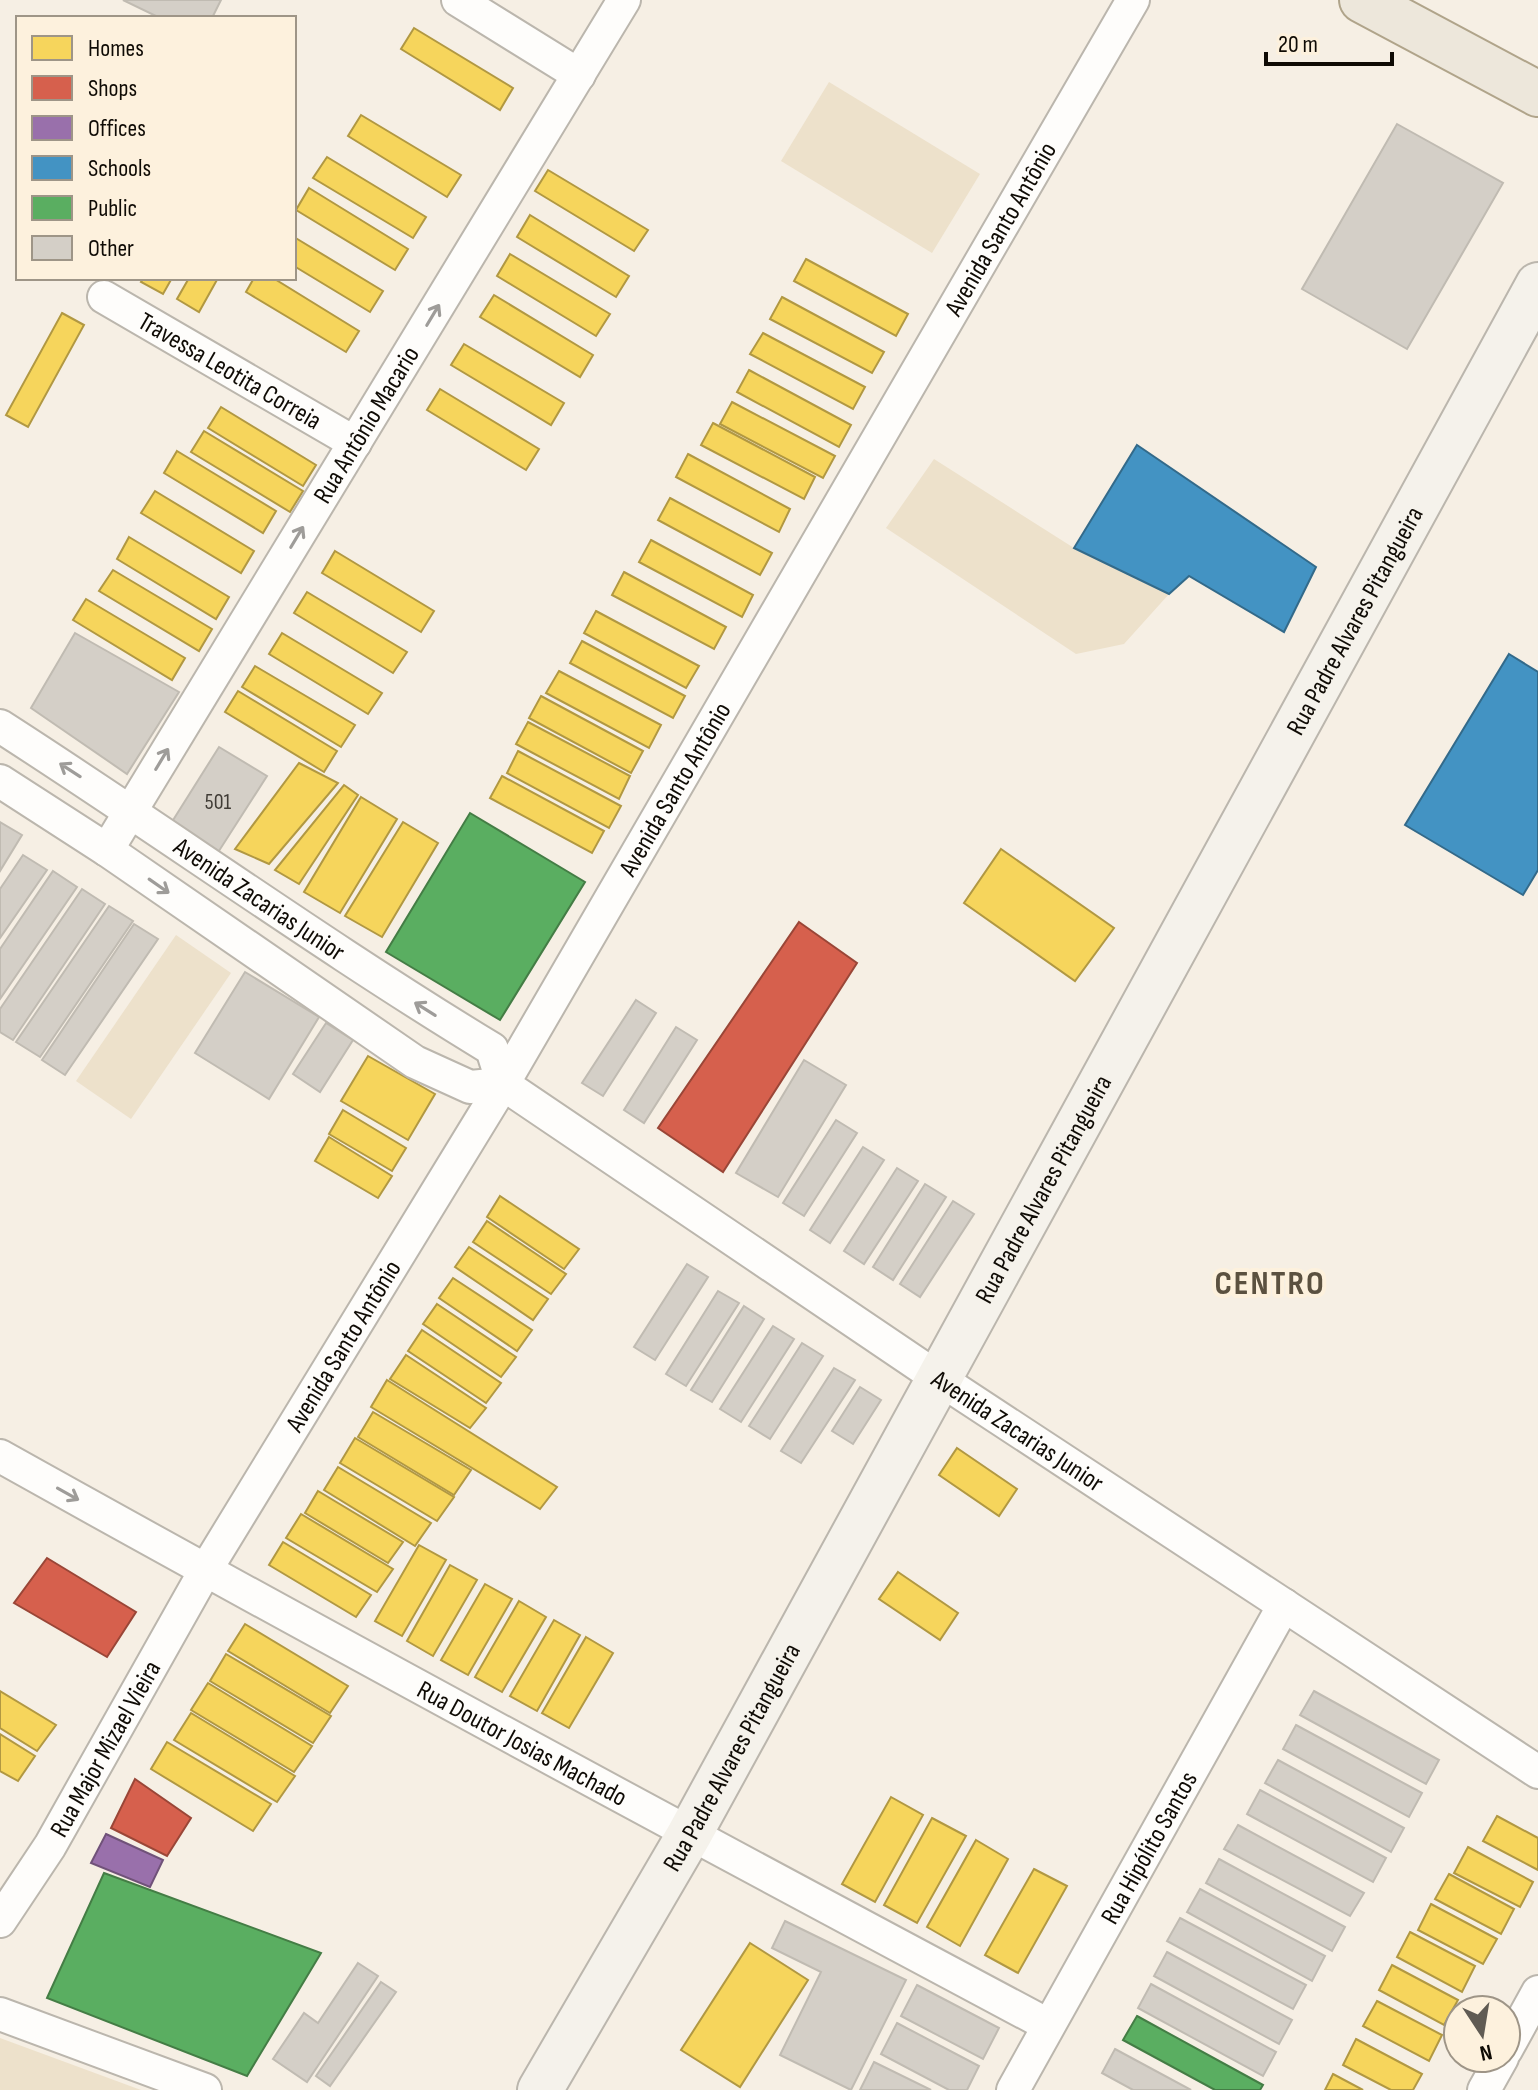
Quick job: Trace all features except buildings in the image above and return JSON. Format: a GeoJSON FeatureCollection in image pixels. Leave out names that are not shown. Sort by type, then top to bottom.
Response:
{"type":"FeatureCollection","features":[{"type":"Feature","properties":{"kind":"main road"},"geometry":{"type":"LineString","coordinates":[[1362,0],[1538,94]]}},
{"type":"Feature","properties":{"kind":"street"},"geometry":{"type":"LineString","coordinates":[[458,0],[579,75]]}},
{"type":"Feature","properties":{"kind":"street","name":"Rua Antônio Macario"},"geometry":{"type":"LineString","coordinates":[[107,850],[624,0]]}},
{"type":"Feature","properties":{"kind":"street","name":"Avenida Santo Antônio"},"geometry":{"type":"LineString","coordinates":[[205,1571],[503,1084],[1133,0]]}},
{"type":"Feature","properties":{"kind":"street","name":"Rua Padre Alvares Pitangueira"},"geometry":{"type":"LineString","coordinates":[[540,2090],[689,1835],[1538,285]]}},
{"type":"Feature","properties":{"kind":"street","name":"Travessa Leotita Correia"},"geometry":{"type":"LineString","coordinates":[[104,297],[355,443]]}},
{"type":"Feature","properties":{"kind":"street","name":"Avenida Zacarias Junior"},"geometry":{"type":"LineString","coordinates":[[0,726],[131,810],[421,1006],[492,1049],[503,1084],[938,1378],[1538,1772]]}},
{"type":"Feature","properties":{"kind":"street","name":"Avenida Zacarias Junior"},"geometry":{"type":"LineString","coordinates":[[0,781],[107,850],[415,1062],[470,1087],[503,1084]]}},
{"type":"Feature","properties":{"kind":"street","name":"Rua Doutor Josias Machado"},"geometry":{"type":"LineString","coordinates":[[0,1456],[689,1835],[1048,2025]]}},
{"type":"Feature","properties":{"kind":"street","name":"Rua Major Mizael Vieira"},"geometry":{"type":"LineString","coordinates":[[0,1921],[50,1846],[205,1571]]}},
{"type":"Feature","properties":{"kind":"street","name":"Rua Hipólito Santos"},"geometry":{"type":"LineString","coordinates":[[1013,2090],[1284,1605]]}},
{"type":"Feature","properties":{"kind":"street"},"geometry":{"type":"LineString","coordinates":[[1522,2021],[1538,1992]]}},
{"type":"Feature","properties":{"kind":"street"},"geometry":{"type":"LineString","coordinates":[[0,2014],[205,2090]]}},
{"type":"Feature","properties":{"kind":"shaded area"},"geometry":{"type":"Polygon","coordinates":[[[829,82],[980,174],[932,253],[781,161],[829,82]]]}},
{"type":"Feature","properties":{"kind":"shaded area"},"geometry":{"type":"Polygon","coordinates":[[[934,459],[1074,548],[1169,594],[1124,644],[1076,654],[886,528],[934,459]]]}},
{"type":"Feature","properties":{"kind":"shaded area"},"geometry":{"type":"Polygon","coordinates":[[[176,935],[231,973],[131,1119],[76,1081],[176,935]]]}},
{"type":"Feature","properties":{"kind":"shaded area"},"geometry":{"type":"Polygon","coordinates":[[[0,2038],[141,2090],[0,2090],[0,2038]]]}},
{"type":"Feature","properties":{"kind":"district","name":"CENTRO"},"geometry":{"type":"Point","coordinates":[1270,1282]}}]}
